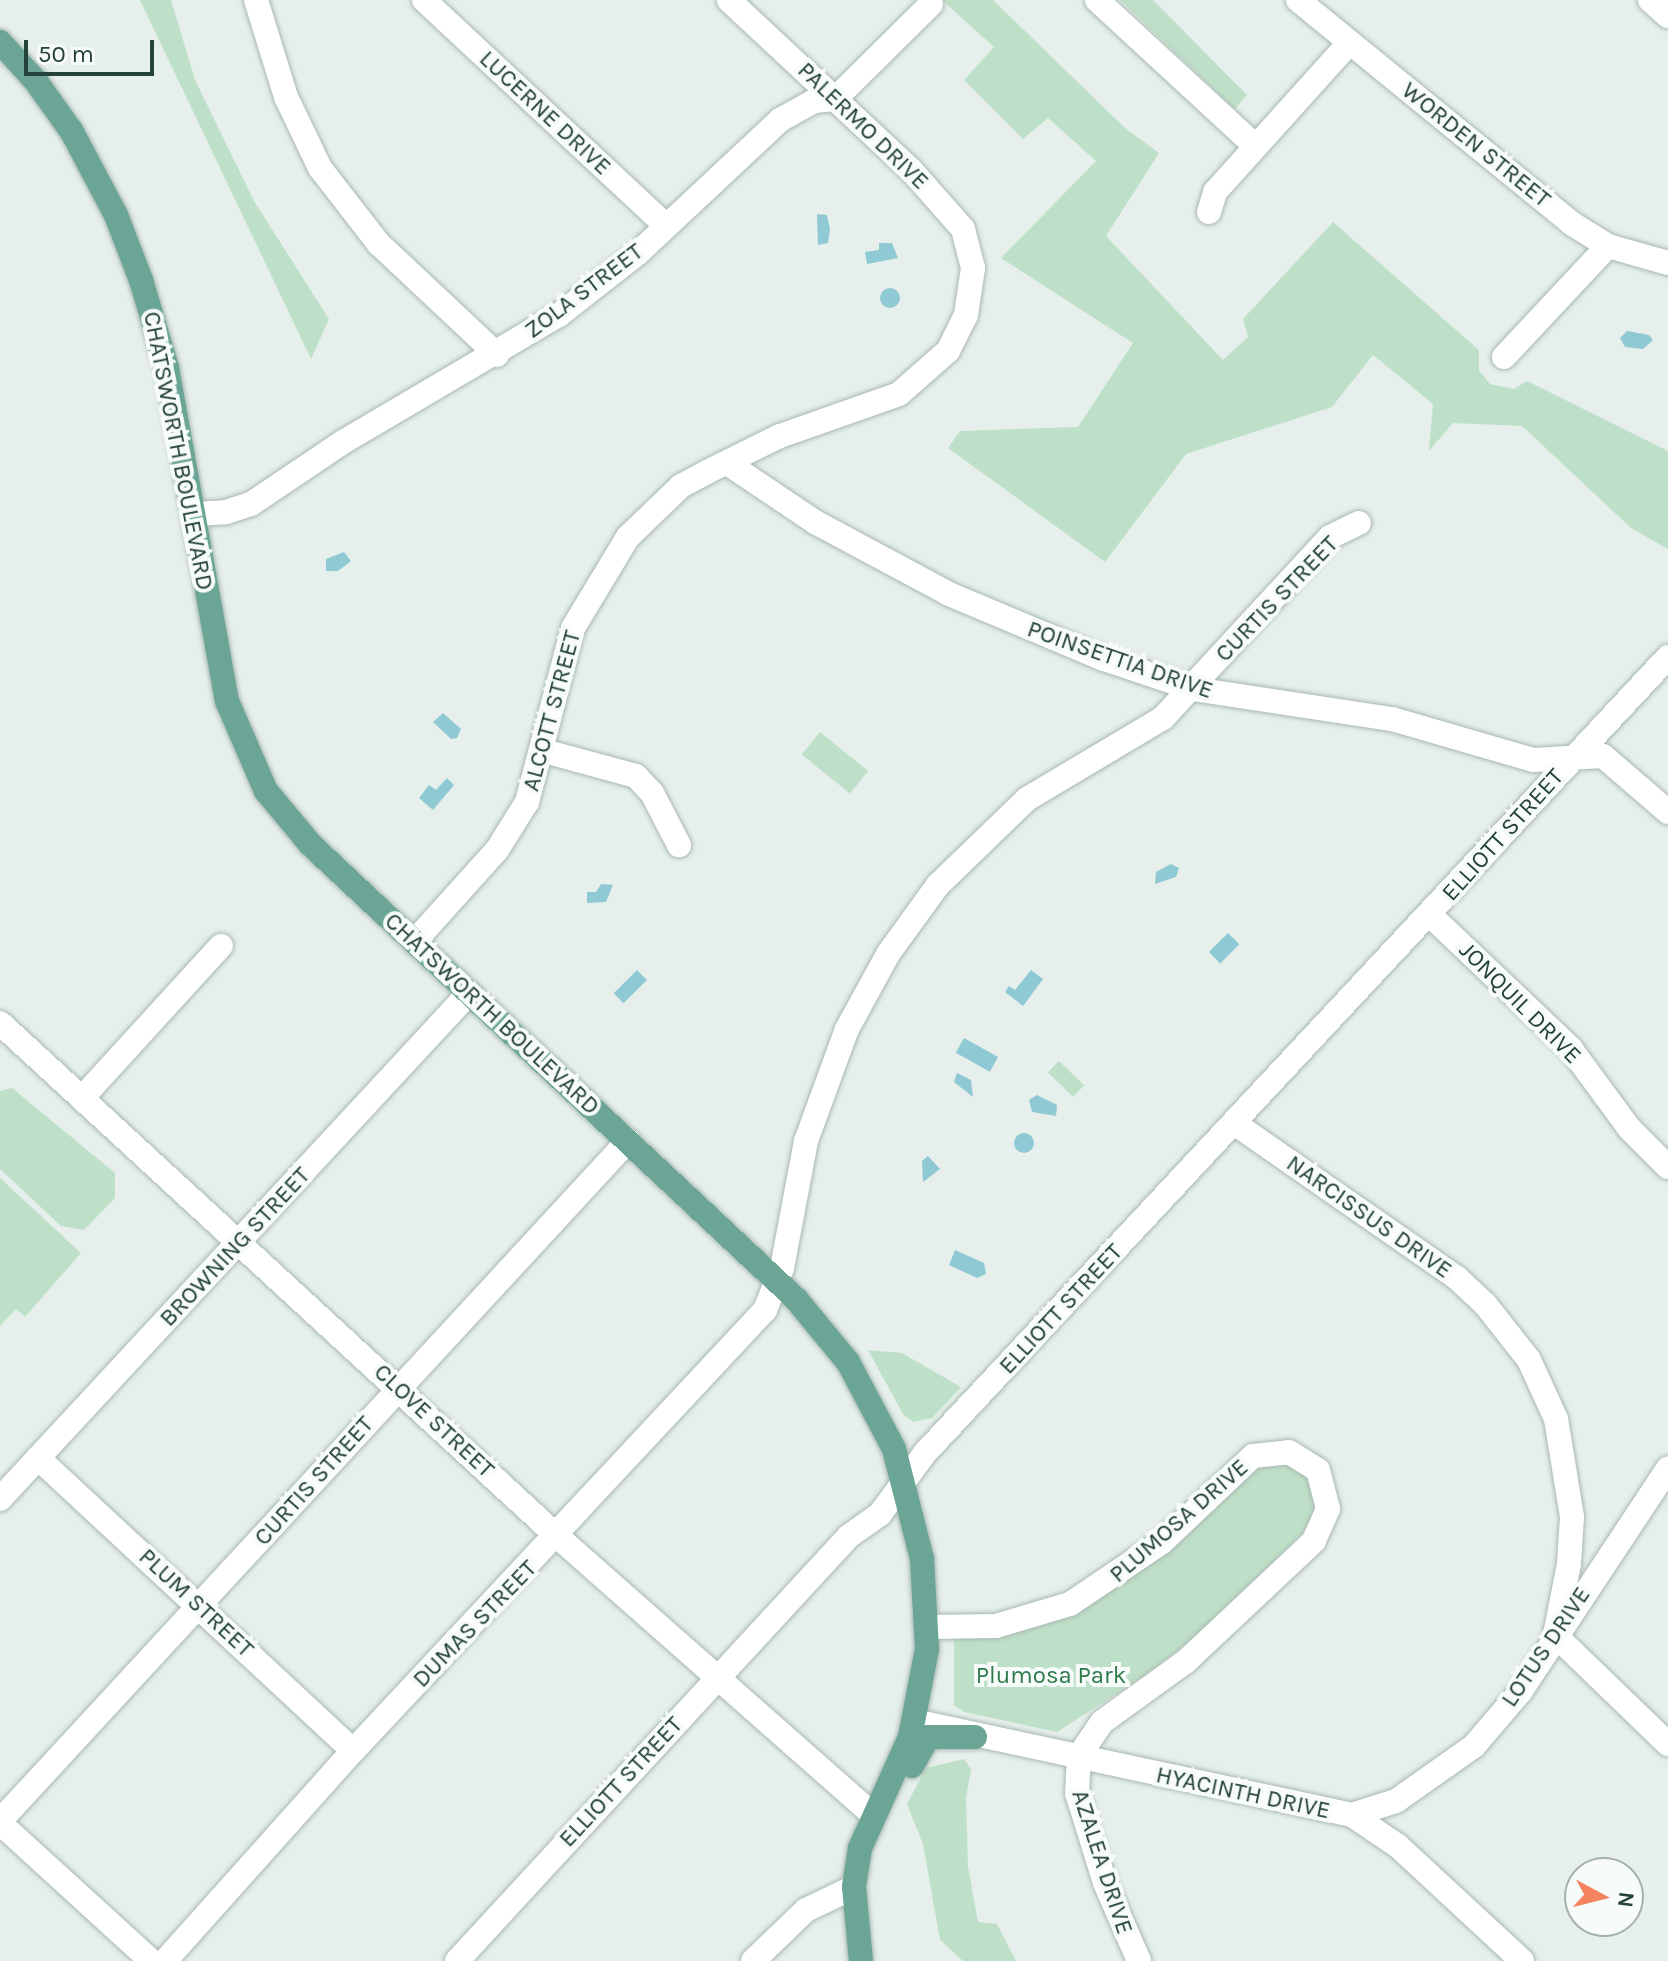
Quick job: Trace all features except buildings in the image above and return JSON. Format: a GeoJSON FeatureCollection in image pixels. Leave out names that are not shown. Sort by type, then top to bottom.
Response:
{"type":"FeatureCollection","features":[{"type":"Feature","properties":{"kind":"main road","name":"CHATSWORTH BOULEVARD"},"geometry":{"type":"LineString","coordinates":[[0,42],[50,98],[116,215],[162,346],[221,674],[244,751],[288,821],[778,1282],[848,1362],[904,1477],[922,1559],[927,1627],[914,1721],[860,1848],[854,1887],[861,1961]]}},
{"type":"Feature","properties":{"kind":"main road"},"geometry":{"type":"LineString","coordinates":[[885,1791],[907,1776],[928,1737],[975,1737]]}},
{"type":"Feature","properties":{"kind":"street"},"geometry":{"type":"LineString","coordinates":[[256,0],[286,97],[320,168],[379,244],[497,355]]}},
{"type":"Feature","properties":{"kind":"street","name":"LUCERNE DRIVE"},"geometry":{"type":"LineString","coordinates":[[424,0],[666,226]]}},
{"type":"Feature","properties":{"kind":"street","name":"PALERMO DRIVE"},"geometry":{"type":"LineString","coordinates":[[729,0],[941,200],[963,229],[973,268]]}},
{"type":"Feature","properties":{"kind":"street"},"geometry":{"type":"LineString","coordinates":[[1097,0],[1255,146]]}},
{"type":"Feature","properties":{"kind":"street","name":"WORDEN STREET"},"geometry":{"type":"LineString","coordinates":[[1298,0],[1571,223],[1608,246],[1668,263]]}},
{"type":"Feature","properties":{"kind":"street"},"geometry":{"type":"LineString","coordinates":[[1650,0],[1668,16]]}},
{"type":"Feature","properties":{"kind":"street","name":"ZOLA STREET"},"geometry":{"type":"LineString","coordinates":[[193,514],[226,512],[251,504],[343,442],[497,355],[595,289],[780,120],[814,101],[835,99],[931,4]]}},
{"type":"Feature","properties":{"kind":"street"},"geometry":{"type":"LineString","coordinates":[[1209,212],[1215,192],[1349,43]]}},
{"type":"Feature","properties":{"kind":"street"},"geometry":{"type":"LineString","coordinates":[[1504,357],[1608,246]]}},
{"type":"Feature","properties":{"kind":"street","name":"ALCOTT STREET"},"geometry":{"type":"LineString","coordinates":[[415,941],[512,828],[544,751],[573,628],[604,571],[655,509],[681,486],[730,465],[780,436],[880,404],[924,375],[948,351],[966,315],[973,268]]}},
{"type":"Feature","properties":{"kind":"street","name":"POINSETTIA DRIVE"},"geometry":{"type":"LineString","coordinates":[[730,465],[815,522],[978,608],[1193,689],[1392,719],[1533,760],[1608,758],[1668,812]]}},
{"type":"Feature","properties":{"kind":"street","name":"CURTIS STREET"},"geometry":{"type":"LineString","coordinates":[[778,1282],[818,1102],[862,996],[938,885],[996,825],[1071,768],[1159,721],[1193,689],[1330,537],[1359,523]]}},
{"type":"Feature","properties":{"kind":"street","name":"ELLIOTT STREET"},"geometry":{"type":"LineString","coordinates":[[457,1961],[849,1536],[880,1514],[904,1477],[1668,657]]}},
{"type":"Feature","properties":{"kind":"street"},"geometry":{"type":"LineString","coordinates":[[544,751],[636,776],[652,793],[679,845]]}},
{"type":"Feature","properties":{"kind":"street","name":"JONQUIL DRIVE"},"geometry":{"type":"LineString","coordinates":[[1430,915],[1571,1049],[1629,1128],[1668,1167]]}},
{"type":"Feature","properties":{"kind":"street"},"geometry":{"type":"LineString","coordinates":[[82,1098],[221,946]]}},
{"type":"Feature","properties":{"kind":"street","name":"BROWNING STREET"},"geometry":{"type":"LineString","coordinates":[[0,1499],[469,993]]}},
{"type":"Feature","properties":{"kind":"street","name":"CLOVE STREET"},"geometry":{"type":"LineString","coordinates":[[0,1023],[558,1537],[873,1815]]}},
{"type":"Feature","properties":{"kind":"street","name":"NARCISSUS DRIVE"},"geometry":{"type":"LineString","coordinates":[[1234,1123],[1457,1278],[1485,1304],[1529,1360],[1556,1419],[1572,1517],[1555,1635]]}},
{"type":"Feature","properties":{"kind":"street","name":"CURTIS STREET"},"geometry":{"type":"LineString","coordinates":[[0,1822],[628,1141]]}},
{"type":"Feature","properties":{"kind":"street","name":"DUMAS STREET"},"geometry":{"type":"LineString","coordinates":[[165,1961],[353,1751],[558,1537],[765,1310],[778,1282]]}},
{"type":"Feature","properties":{"kind":"street","name":"PLUMOSA DRIVE"},"geometry":{"type":"LineString","coordinates":[[927,1627],[996,1626],[1055,1611],[1130,1567],[1253,1456],[1289,1452],[1314,1465],[1325,1485],[1328,1509],[1314,1541],[1185,1662],[1102,1722],[1078,1760]]}},
{"type":"Feature","properties":{"kind":"street","name":"PLUM STREET"},"geometry":{"type":"LineString","coordinates":[[38,1458],[201,1606],[353,1751]]}},
{"type":"Feature","properties":{"kind":"street","name":"LOTUS DRIVE"},"geometry":{"type":"LineString","coordinates":[[1352,1815],[1396,1801],[1474,1746],[1520,1692],[1668,1468]]}},
{"type":"Feature","properties":{"kind":"street"},"geometry":{"type":"LineString","coordinates":[[1555,1635],[1668,1744]]}},
{"type":"Feature","properties":{"kind":"street","name":"HYACINTH DRIVE"},"geometry":{"type":"LineString","coordinates":[[914,1721],[1078,1760],[1352,1815],[1398,1846],[1522,1961]]}},
{"type":"Feature","properties":{"kind":"street","name":"AZALEA DRIVE"},"geometry":{"type":"LineString","coordinates":[[1078,1760],[1077,1793],[1105,1883],[1139,1961]]}},
{"type":"Feature","properties":{"kind":"street"},"geometry":{"type":"LineString","coordinates":[[0,1822],[151,1961]]}},
{"type":"Feature","properties":{"kind":"street"},"geometry":{"type":"LineString","coordinates":[[753,1961],[806,1910],[854,1887]]}},
{"type":"Feature","properties":{"kind":"green space"},"geometry":{"type":"Polygon","coordinates":[[[140,0],[171,0],[195,80],[254,201],[329,319],[311,359],[140,0]]]}},
{"type":"Feature","properties":{"kind":"green space"},"geometry":{"type":"Polygon","coordinates":[[[942,0],[993,0],[1125,128],[1159,153],[1106,236],[1223,360],[1248,337],[1243,319],[1333,222],[1479,350],[1479,370],[1490,384],[1514,389],[1527,381],[1668,451],[1668,549],[1631,528],[1522,426],[1453,423],[1429,451],[1433,404],[1373,355],[1332,407],[1186,454],[1105,562],[948,448],[960,431],[1078,427],[1133,343],[1001,258],[1096,161],[1048,118],[1023,139],[964,80],[994,47],[942,0]]]}},
{"type":"Feature","properties":{"kind":"green space"},"geometry":{"type":"Polygon","coordinates":[[[1120,0],[1153,0],[1247,95],[1235,109],[1120,0]]]}},
{"type":"Feature","properties":{"kind":"green space"},"geometry":{"type":"Polygon","coordinates":[[[820,732],[868,771],[850,794],[802,755],[820,732]]]}},
{"type":"Feature","properties":{"kind":"green space"},"geometry":{"type":"Polygon","coordinates":[[[1059,1061],[1084,1085],[1073,1097],[1048,1073],[1059,1061]]]}},
{"type":"Feature","properties":{"kind":"green space"},"geometry":{"type":"Polygon","coordinates":[[[12,1088],[115,1173],[115,1198],[84,1230],[61,1226],[0,1169],[0,1091],[12,1088]]]}},
{"type":"Feature","properties":{"kind":"green space"},"geometry":{"type":"Polygon","coordinates":[[[0,1178],[81,1253],[25,1317],[16,1309],[0,1326],[0,1178]]]}},
{"type":"Feature","properties":{"kind":"green space"},"geometry":{"type":"Polygon","coordinates":[[[868,1350],[902,1353],[961,1387],[932,1418],[913,1422],[903,1414],[868,1350]]]}},
{"type":"Feature","properties":{"kind":"green space","name":"Plumosa Park"},"geometry":{"type":"Polygon","coordinates":[[[1281,1462],[1309,1475],[1318,1496],[1312,1523],[1210,1625],[1147,1674],[1057,1732],[964,1712],[954,1705],[954,1637],[1038,1627],[1082,1610],[1164,1553],[1254,1468],[1281,1462]]]}},
{"type":"Feature","properties":{"kind":"green space"},"geometry":{"type":"Polygon","coordinates":[[[964,1759],[971,1769],[966,1798],[968,1867],[978,1922],[997,1924],[1016,1961],[963,1961],[940,1940],[923,1844],[907,1804],[926,1768],[964,1759]]]}},
{"type":"Feature","properties":{"kind":"water"},"geometry":{"type":"Polygon","coordinates":[[[817,214],[827,215],[830,229],[828,243],[818,245],[817,214]]]}},
{"type":"Feature","properties":{"kind":"water"},"geometry":{"type":"Polygon","coordinates":[[[879,243],[892,243],[898,258],[867,264],[865,252],[879,250],[879,243]]]}},
{"type":"Feature","properties":{"kind":"water"},"geometry":{"type":"Polygon","coordinates":[[[890,288],[897,291],[900,298],[897,305],[890,308],[883,305],[880,298],[883,291],[890,288]]]}},
{"type":"Feature","properties":{"kind":"water"},"geometry":{"type":"Polygon","coordinates":[[[1627,331],[1649,335],[1653,340],[1643,349],[1625,347],[1620,338],[1627,331]]]}},
{"type":"Feature","properties":{"kind":"water"},"geometry":{"type":"Polygon","coordinates":[[[344,552],[351,561],[338,571],[326,571],[326,559],[344,552]]]}},
{"type":"Feature","properties":{"kind":"water"},"geometry":{"type":"Polygon","coordinates":[[[443,713],[461,729],[457,738],[451,739],[433,722],[443,713]]]}},
{"type":"Feature","properties":{"kind":"water"},"geometry":{"type":"Polygon","coordinates":[[[447,778],[454,785],[433,810],[419,798],[429,785],[436,790],[447,778]]]}},
{"type":"Feature","properties":{"kind":"water"},"geometry":{"type":"Polygon","coordinates":[[[1171,864],[1179,868],[1176,877],[1155,884],[1156,872],[1171,864]]]}},
{"type":"Feature","properties":{"kind":"water"},"geometry":{"type":"Polygon","coordinates":[[[601,884],[613,885],[606,902],[587,903],[587,892],[596,892],[601,884]]]}},
{"type":"Feature","properties":{"kind":"water"},"geometry":{"type":"Polygon","coordinates":[[[1228,933],[1239,944],[1220,963],[1209,952],[1228,933]]]}},
{"type":"Feature","properties":{"kind":"water"},"geometry":{"type":"Polygon","coordinates":[[[637,970],[647,980],[624,1003],[614,993],[637,970]]]}},
{"type":"Feature","properties":{"kind":"water"},"geometry":{"type":"Polygon","coordinates":[[[1031,970],[1043,979],[1023,1006],[1005,992],[1009,986],[1015,990],[1031,970]]]}},
{"type":"Feature","properties":{"kind":"water"},"geometry":{"type":"Polygon","coordinates":[[[964,1038],[998,1057],[990,1072],[956,1053],[964,1038]]]}},
{"type":"Feature","properties":{"kind":"water"},"geometry":{"type":"Polygon","coordinates":[[[957,1073],[971,1080],[973,1097],[954,1082],[957,1073]]]}},
{"type":"Feature","properties":{"kind":"water"},"geometry":{"type":"Polygon","coordinates":[[[1037,1095],[1057,1105],[1056,1116],[1032,1112],[1029,1100],[1037,1095]]]}},
{"type":"Feature","properties":{"kind":"water"},"geometry":{"type":"Polygon","coordinates":[[[1024,1133],[1031,1136],[1034,1143],[1031,1150],[1024,1153],[1017,1150],[1014,1143],[1017,1136],[1024,1133]]]}},
{"type":"Feature","properties":{"kind":"water"},"geometry":{"type":"Polygon","coordinates":[[[928,1156],[940,1169],[923,1182],[922,1161],[928,1156]]]}},
{"type":"Feature","properties":{"kind":"water"},"geometry":{"type":"Polygon","coordinates":[[[955,1250],[984,1263],[986,1274],[977,1278],[949,1265],[955,1250]]]}}]}
